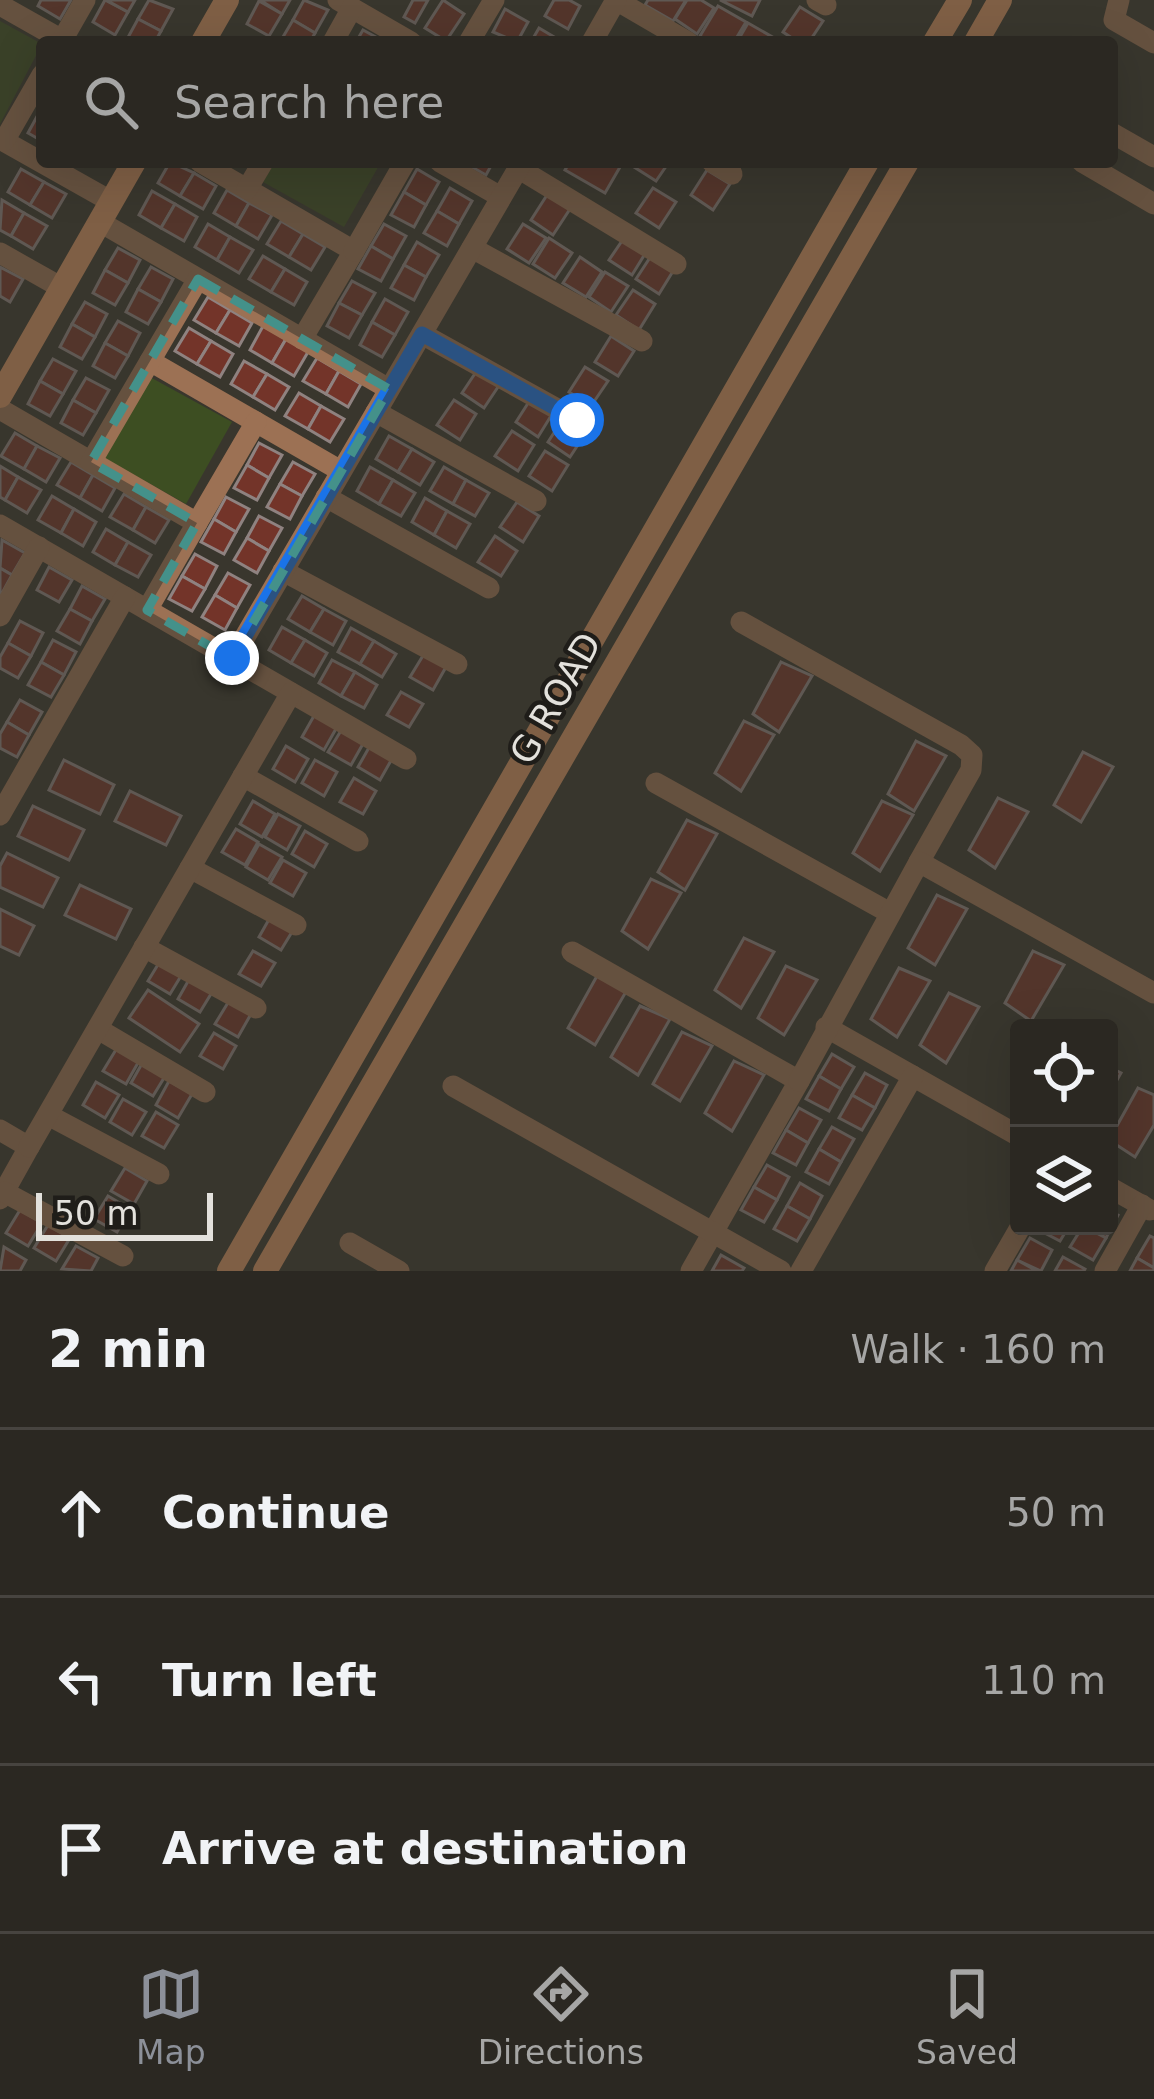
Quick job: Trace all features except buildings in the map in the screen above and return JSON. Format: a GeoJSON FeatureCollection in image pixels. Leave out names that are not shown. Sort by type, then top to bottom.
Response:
{"type":"FeatureCollection","features":[{"type":"Feature","properties":{"kind":"street"},"geometry":{"type":"LineString","coordinates":[[65,36],[85,0]]}},
{"type":"Feature","properties":{"kind":"street"},"geometry":{"type":"LineString","coordinates":[[473,36],[494,0]]}},
{"type":"Feature","properties":{"kind":"street"},"geometry":{"type":"LineString","coordinates":[[595,36],[616,0],[678,36]]}},
{"type":"Feature","properties":{"kind":"street"},"geometry":{"type":"LineString","coordinates":[[944,36],[960,0]]}},
{"type":"Feature","properties":{"kind":"street"},"geometry":{"type":"LineString","coordinates":[[979,36],[1000,0]]}},
{"type":"Feature","properties":{"kind":"street"},"geometry":{"type":"LineString","coordinates":[[1119,0],[1114,20],[1154,44]]}},
{"type":"Feature","properties":{"kind":"street"},"geometry":{"type":"LineString","coordinates":[[205,36],[216,4]]}},
{"type":"Feature","properties":{"kind":"street"},"geometry":{"type":"LineString","coordinates":[[335,36],[345,4],[401,36]]}},
{"type":"Feature","properties":{"kind":"street"},"geometry":{"type":"LineString","coordinates":[[0,5],[53,36]]}},
{"type":"Feature","properties":{"kind":"street"},"geometry":{"type":"LineString","coordinates":[[36,85],[2,140],[36,164]]}},
{"type":"Feature","properties":{"kind":"street"},"geometry":{"type":"LineString","coordinates":[[1118,136],[1154,157]]}},
{"type":"Feature","properties":{"kind":"street"},"geometry":{"type":"LineString","coordinates":[[42,168],[198,279],[389,389]]}},
{"type":"Feature","properties":{"kind":"street"},"geometry":{"type":"LineString","coordinates":[[0,396],[131,168]]}},
{"type":"Feature","properties":{"kind":"street"},"geometry":{"type":"LineString","coordinates":[[210,168],[354,251]]}},
{"type":"Feature","properties":{"kind":"street"},"geometry":{"type":"LineString","coordinates":[[247,189],[259,168]]}},
{"type":"Feature","properties":{"kind":"street"},"geometry":{"type":"LineString","coordinates":[[302,339],[402,168]]}},
{"type":"Feature","properties":{"kind":"street"},"geometry":{"type":"LineString","coordinates":[[450,168],[501,197]]}},
{"type":"Feature","properties":{"kind":"street"},"geometry":{"type":"LineString","coordinates":[[232,658],[518,168]]}},
{"type":"Feature","properties":{"kind":"street"},"geometry":{"type":"LineString","coordinates":[[525,168],[676,264]]}},
{"type":"Feature","properties":{"kind":"street","name":"G ROAD"},"geometry":{"type":"LineString","coordinates":[[229,1271],[863,168]]}},
{"type":"Feature","properties":{"kind":"street","name":"G ROAD"},"geometry":{"type":"LineString","coordinates":[[265,1271],[904,168]]}},
{"type":"Feature","properties":{"kind":"street"},"geometry":{"type":"LineString","coordinates":[[1092,168],[1154,204]]}},
{"type":"Feature","properties":{"kind":"street"},"geometry":{"type":"LineString","coordinates":[[472,248],[642,340]]}},
{"type":"Feature","properties":{"kind":"street"},"geometry":{"type":"LineString","coordinates":[[0,253],[62,288]]}},
{"type":"Feature","properties":{"kind":"street"},"geometry":{"type":"LineString","coordinates":[[92,461],[198,279]]}},
{"type":"Feature","properties":{"kind":"street"},"geometry":{"type":"LineString","coordinates":[[422,334],[577,420]]}},
{"type":"Feature","properties":{"kind":"street"},"geometry":{"type":"LineString","coordinates":[[150,361],[341,471]]}},
{"type":"Feature","properties":{"kind":"street"},"geometry":{"type":"LineString","coordinates":[[0,409],[197,523]]}},
{"type":"Feature","properties":{"kind":"street"},"geometry":{"type":"LineString","coordinates":[[376,412],[536,501]]}},
{"type":"Feature","properties":{"kind":"street"},"geometry":{"type":"LineString","coordinates":[[147,610],[256,422]]}},
{"type":"Feature","properties":{"kind":"street"},"geometry":{"type":"LineString","coordinates":[[326,497],[489,588]]}},
{"type":"Feature","properties":{"kind":"street"},"geometry":{"type":"LineString","coordinates":[[0,525],[406,759]]}},
{"type":"Feature","properties":{"kind":"street"},"geometry":{"type":"LineString","coordinates":[[0,616],[38,547]]}},
{"type":"Feature","properties":{"kind":"street"},"geometry":{"type":"LineString","coordinates":[[283,572],[457,664]]}},
{"type":"Feature","properties":{"kind":"street"},"geometry":{"type":"LineString","coordinates":[[0,814],[8,783],[125,597]]}},
{"type":"Feature","properties":{"kind":"street"},"geometry":{"type":"LineString","coordinates":[[691,1271],[971,770],[973,755],[741,622]]}},
{"type":"Feature","properties":{"kind":"street"},"geometry":{"type":"LineString","coordinates":[[123,1256],[2,1195],[291,693]]}},
{"type":"Feature","properties":{"kind":"street"},"geometry":{"type":"LineString","coordinates":[[243,776],[358,841]]}},
{"type":"Feature","properties":{"kind":"street"},"geometry":{"type":"LineString","coordinates":[[656,783],[890,914]]}},
{"type":"Feature","properties":{"kind":"street"},"geometry":{"type":"LineString","coordinates":[[919,862],[1154,993]]}},
{"type":"Feature","properties":{"kind":"street"},"geometry":{"type":"LineString","coordinates":[[190,868],[296,925]]}},
{"type":"Feature","properties":{"kind":"street"},"geometry":{"type":"LineString","coordinates":[[145,947],[256,1008]]}},
{"type":"Feature","properties":{"kind":"street"},"geometry":{"type":"LineString","coordinates":[[572,952],[799,1081]]}},
{"type":"Feature","properties":{"kind":"street"},"geometry":{"type":"LineString","coordinates":[[826,1027],[1010,1131]]}},
{"type":"Feature","properties":{"kind":"street"},"geometry":{"type":"LineString","coordinates":[[98,1029],[206,1092]]}},
{"type":"Feature","properties":{"kind":"street"},"geometry":{"type":"LineString","coordinates":[[801,1271],[913,1076]]}},
{"type":"Feature","properties":{"kind":"street"},"geometry":{"type":"LineString","coordinates":[[453,1086],[781,1271]]}},
{"type":"Feature","properties":{"kind":"street"},"geometry":{"type":"LineString","coordinates":[[48,1115],[159,1174]]}},
{"type":"Feature","properties":{"kind":"street"},"geometry":{"type":"LineString","coordinates":[[0,1130],[29,1147]]}},
{"type":"Feature","properties":{"kind":"street"},"geometry":{"type":"LineString","coordinates":[[1105,1271],[1148,1209],[1118,1191]]}},
{"type":"Feature","properties":{"kind":"street"},"geometry":{"type":"LineString","coordinates":[[995,1271],[1016,1235]]}},
{"type":"Feature","properties":{"kind":"street"},"geometry":{"type":"LineString","coordinates":[[350,1243],[399,1271]]}},
{"type":"Feature","properties":{"kind":"highlighted area"},"geometry":{"type":"Polygon","coordinates":[[[198,279],[389,389],[232,659],[147,610],[197,523],[91,462],[198,279]]]}},
{"type":"Feature","properties":{"kind":"green space"},"geometry":{"type":"Polygon","coordinates":[[[0,21],[36,41],[36,55],[0,124],[0,21]]]}},
{"type":"Feature","properties":{"kind":"green space"},"geometry":{"type":"Polygon","coordinates":[[[271,168],[378,168],[344,227],[263,182],[271,168]]]}},
{"type":"Feature","properties":{"kind":"green space"},"geometry":{"type":"Polygon","coordinates":[[[150,377],[232,422],[186,504],[104,458],[150,377]]]}},
{"type":"Feature","properties":{"kind":"route"},"geometry":{"type":"LineString","coordinates":[[232,658],[422,334],[577,420]]}}]}
